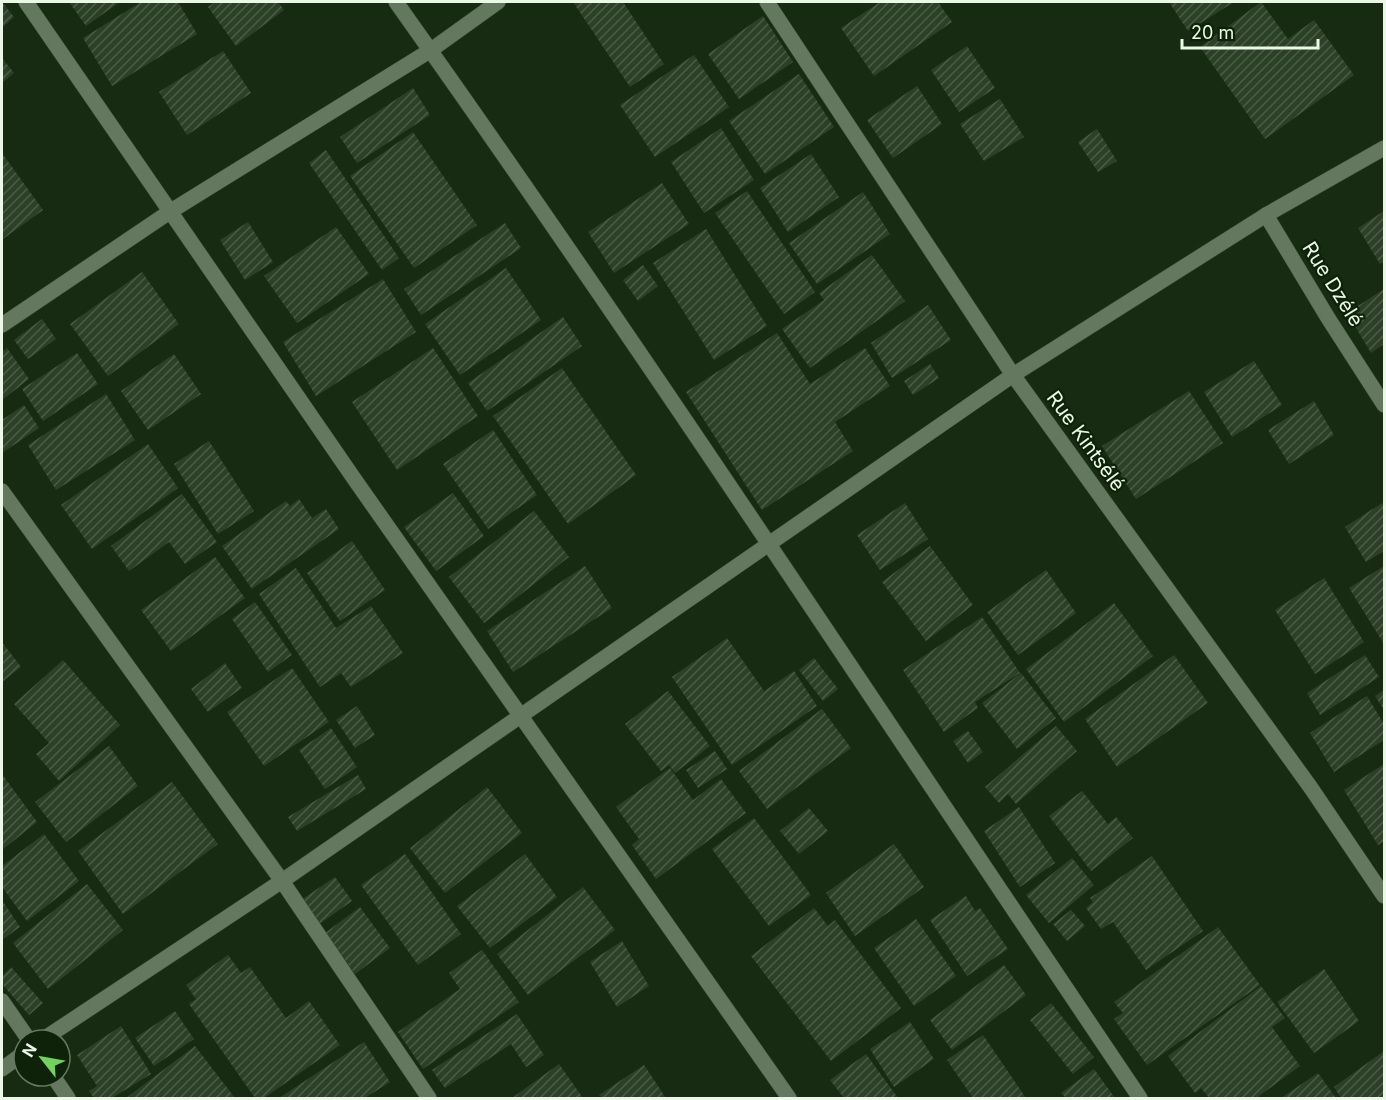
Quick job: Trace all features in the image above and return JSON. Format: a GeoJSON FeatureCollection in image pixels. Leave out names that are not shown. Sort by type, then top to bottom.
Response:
{"type":"FeatureCollection","features":[{"type":"Feature","properties":{"kind":"street"},"geometry":{"type":"LineString","coordinates":[[26,2],[355,480],[789,1098]]}},
{"type":"Feature","properties":{"kind":"street"},"geometry":{"type":"LineString","coordinates":[[396,2],[770,545],[918,770],[1140,1098]]}},
{"type":"Feature","properties":{"kind":"street"},"geometry":{"type":"LineString","coordinates":[[2,325],[171,210],[431,51],[498,2]]}},
{"type":"Feature","properties":{"kind":"street","name":"Rue Kintsélé"},"geometry":{"type":"LineString","coordinates":[[767,2],[1013,375],[1311,788],[1384,896]]}},
{"type":"Feature","properties":{"kind":"street"},"geometry":{"type":"LineString","coordinates":[[60,1028],[282,881],[1013,375],[1266,215],[1384,148]]}},
{"type":"Feature","properties":{"kind":"street","name":"Rue Dzélé"},"geometry":{"type":"LineString","coordinates":[[1266,215],[1384,405]]}},
{"type":"Feature","properties":{"kind":"street"},"geometry":{"type":"LineString","coordinates":[[2,491],[282,881],[429,1098]]}},
{"type":"Feature","properties":{"kind":"street"},"geometry":{"type":"LineString","coordinates":[[2,1001],[21,1028]]}},
{"type":"Feature","properties":{"kind":"building"},"geometry":{"type":"Polygon","coordinates":[[[2,2],[14,17],[2,28],[2,2]]]}},
{"type":"Feature","properties":{"kind":"building"},"geometry":{"type":"Polygon","coordinates":[[[69,2],[120,2],[86,26],[69,2]]]}},
{"type":"Feature","properties":{"kind":"building"},"geometry":{"type":"Polygon","coordinates":[[[141,2],[178,2],[197,34],[112,86],[83,38],[141,2]]]}},
{"type":"Feature","properties":{"kind":"building"},"geometry":{"type":"Polygon","coordinates":[[[215,2],[278,2],[284,10],[236,46],[208,7],[215,2]]]}},
{"type":"Feature","properties":{"kind":"building"},"geometry":{"type":"Polygon","coordinates":[[[573,2],[623,2],[664,64],[630,87],[573,2]]]}},
{"type":"Feature","properties":{"kind":"building"},"geometry":{"type":"Polygon","coordinates":[[[880,2],[938,2],[952,22],[874,76],[841,28],[880,2]]]}},
{"type":"Feature","properties":{"kind":"building"},"geometry":{"type":"Polygon","coordinates":[[[1169,2],[1234,2],[1188,31],[1169,2]]]}},
{"type":"Feature","properties":{"kind":"building"},"geometry":{"type":"Polygon","coordinates":[[[1261,2],[1288,39],[1314,20],[1354,75],[1265,139],[1200,47],[1261,2]]]}},
{"type":"Feature","properties":{"kind":"building"},"geometry":{"type":"Polygon","coordinates":[[[763,16],[793,62],[739,99],[708,54],[763,16]]]}},
{"type":"Feature","properties":{"kind":"building"},"geometry":{"type":"Polygon","coordinates":[[[967,46],[995,88],[959,112],[931,70],[967,46]]]}},
{"type":"Feature","properties":{"kind":"building"},"geometry":{"type":"Polygon","coordinates":[[[223,51],[251,93],[187,135],[159,92],[223,51]]]}},
{"type":"Feature","properties":{"kind":"building"},"geometry":{"type":"Polygon","coordinates":[[[694,55],[729,107],[655,157],[620,105],[694,55]]]}},
{"type":"Feature","properties":{"kind":"building"},"geometry":{"type":"Polygon","coordinates":[[[2,58],[14,73],[2,83],[2,58]]]}},
{"type":"Feature","properties":{"kind":"building"},"geometry":{"type":"Polygon","coordinates":[[[799,74],[834,127],[765,174],[729,121],[799,74]]]}},
{"type":"Feature","properties":{"kind":"building"},"geometry":{"type":"Polygon","coordinates":[[[917,86],[942,124],[893,158],[867,120],[917,86]]]}},
{"type":"Feature","properties":{"kind":"building"},"geometry":{"type":"Polygon","coordinates":[[[413,88],[430,115],[357,163],[340,137],[413,88]]]}},
{"type":"Feature","properties":{"kind":"building"},"geometry":{"type":"Polygon","coordinates":[[[1000,99],[1024,137],[984,161],[960,124],[1000,99]]]}},
{"type":"Feature","properties":{"kind":"building"},"geometry":{"type":"Polygon","coordinates":[[[721,128],[754,180],[704,213],[671,162],[721,128]]]}},
{"type":"Feature","properties":{"kind":"building"},"geometry":{"type":"Polygon","coordinates":[[[1097,129],[1117,161],[1098,172],[1078,142],[1097,129]]]}},
{"type":"Feature","properties":{"kind":"building"},"geometry":{"type":"Polygon","coordinates":[[[413,132],[477,225],[414,268],[350,176],[413,132]]]}},
{"type":"Feature","properties":{"kind":"building"},"geometry":{"type":"Polygon","coordinates":[[[326,150],[399,258],[382,270],[309,163],[326,150]]]}},
{"type":"Feature","properties":{"kind":"building"},"geometry":{"type":"Polygon","coordinates":[[[2,153],[43,210],[3,239],[2,237],[2,153]]]}},
{"type":"Feature","properties":{"kind":"building"},"geometry":{"type":"Polygon","coordinates":[[[811,154],[839,197],[788,232],[760,188],[811,154]]]}},
{"type":"Feature","properties":{"kind":"building"},"geometry":{"type":"Polygon","coordinates":[[[662,183],[689,224],[614,273],[588,232],[662,183]]]}},
{"type":"Feature","properties":{"kind":"building"},"geometry":{"type":"Polygon","coordinates":[[[747,191],[815,292],[784,314],[715,213],[747,191]]]}},
{"type":"Feature","properties":{"kind":"building"},"geometry":{"type":"Polygon","coordinates":[[[863,192],[890,234],[817,284],[789,243],[863,192]]]}},
{"type":"Feature","properties":{"kind":"building"},"geometry":{"type":"Polygon","coordinates":[[[1384,211],[1384,262],[1380,264],[1358,228],[1384,211]]]}},
{"type":"Feature","properties":{"kind":"building"},"geometry":{"type":"Polygon","coordinates":[[[248,222],[273,262],[245,280],[220,240],[248,222]]]}},
{"type":"Feature","properties":{"kind":"building"},"geometry":{"type":"Polygon","coordinates":[[[505,223],[521,248],[421,315],[404,289],[505,223]]]}},
{"type":"Feature","properties":{"kind":"building"},"geometry":{"type":"Polygon","coordinates":[[[336,227],[369,274],[297,323],[264,276],[336,227]]]}},
{"type":"Feature","properties":{"kind":"building"},"geometry":{"type":"Polygon","coordinates":[[[706,229],[767,326],[714,360],[653,263],[706,229]]]}},
{"type":"Feature","properties":{"kind":"building"},"geometry":{"type":"Polygon","coordinates":[[[872,255],[905,301],[810,368],[782,329],[824,300],[819,293],[872,255]]]}},
{"type":"Feature","properties":{"kind":"building"},"geometry":{"type":"Polygon","coordinates":[[[643,265],[658,286],[638,301],[623,280],[643,265]]]}},
{"type":"Feature","properties":{"kind":"building"},"geometry":{"type":"Polygon","coordinates":[[[506,268],[541,320],[460,375],[425,324],[506,268]]]}},
{"type":"Feature","properties":{"kind":"building"},"geometry":{"type":"Polygon","coordinates":[[[142,272],[179,324],[108,376],[70,324],[142,272]]]}},
{"type":"Feature","properties":{"kind":"building"},"geometry":{"type":"Polygon","coordinates":[[[383,279],[416,332],[316,396],[283,342],[383,279]]]}},
{"type":"Feature","properties":{"kind":"building"},"geometry":{"type":"Polygon","coordinates":[[[1384,289],[1384,344],[1371,353],[1347,313],[1384,289]]]}},
{"type":"Feature","properties":{"kind":"building"},"geometry":{"type":"Polygon","coordinates":[[[928,305],[951,340],[892,378],[871,343],[928,305]]]}},
{"type":"Feature","properties":{"kind":"building"},"geometry":{"type":"Polygon","coordinates":[[[563,317],[582,346],[487,411],[468,383],[563,317]]]}},
{"type":"Feature","properties":{"kind":"building"},"geometry":{"type":"Polygon","coordinates":[[[42,319],[56,339],[28,359],[14,340],[42,319]]]}},
{"type":"Feature","properties":{"kind":"building"},"geometry":{"type":"Polygon","coordinates":[[[777,333],[810,384],[865,348],[890,386],[835,422],[853,451],[762,510],[686,392],[777,333]]]}},
{"type":"Feature","properties":{"kind":"building"},"geometry":{"type":"Polygon","coordinates":[[[7,348],[29,379],[2,400],[2,352],[7,348]]]}},
{"type":"Feature","properties":{"kind":"building"},"geometry":{"type":"Polygon","coordinates":[[[433,348],[478,416],[397,470],[352,402],[433,348]]]}},
{"type":"Feature","properties":{"kind":"building"},"geometry":{"type":"Polygon","coordinates":[[[77,353],[98,384],[43,421],[22,389],[77,353]]]}},
{"type":"Feature","properties":{"kind":"building"},"geometry":{"type":"Polygon","coordinates":[[[174,354],[201,394],[148,430],[121,391],[174,354]]]}},
{"type":"Feature","properties":{"kind":"building"},"geometry":{"type":"Polygon","coordinates":[[[1254,361],[1282,405],[1232,437],[1204,392],[1254,361]]]}},
{"type":"Feature","properties":{"kind":"building"},"geometry":{"type":"Polygon","coordinates":[[[930,364],[939,378],[913,395],[904,381],[930,364]]]}},
{"type":"Feature","properties":{"kind":"building"},"geometry":{"type":"Polygon","coordinates":[[[562,368],[636,475],[568,524],[493,416],[562,368]]]}},
{"type":"Feature","properties":{"kind":"building"},"geometry":{"type":"Polygon","coordinates":[[[1189,391],[1223,443],[1136,499],[1102,446],[1189,391]]]}},
{"type":"Feature","properties":{"kind":"building"},"geometry":{"type":"Polygon","coordinates":[[[106,394],[135,440],[56,490],[28,445],[106,394]]]}},
{"type":"Feature","properties":{"kind":"building"},"geometry":{"type":"Polygon","coordinates":[[[1314,401],[1334,435],[1289,464],[1268,430],[1314,401]]]}},
{"type":"Feature","properties":{"kind":"building"},"geometry":{"type":"Polygon","coordinates":[[[24,405],[39,428],[2,453],[2,420],[24,405]]]}},
{"type":"Feature","properties":{"kind":"building"},"geometry":{"type":"Polygon","coordinates":[[[493,430],[537,495],[488,529],[443,464],[493,430]]]}},
{"type":"Feature","properties":{"kind":"building"},"geometry":{"type":"Polygon","coordinates":[[[209,441],[254,511],[218,534],[174,464],[209,441]]]}},
{"type":"Feature","properties":{"kind":"building"},"geometry":{"type":"Polygon","coordinates":[[[148,444],[178,488],[92,549],[61,505],[148,444]]]}},
{"type":"Feature","properties":{"kind":"building"},"geometry":{"type":"Polygon","coordinates":[[[453,493],[484,536],[436,571],[404,527],[453,493]]]}},
{"type":"Feature","properties":{"kind":"building"},"geometry":{"type":"Polygon","coordinates":[[[182,494],[217,542],[185,564],[169,542],[129,571],[111,546],[182,494]]]}},
{"type":"Feature","properties":{"kind":"building"},"geometry":{"type":"Polygon","coordinates":[[[299,499],[312,518],[326,509],[339,529],[252,589],[222,546],[286,501],[290,506],[299,499]]]}},
{"type":"Feature","properties":{"kind":"building"},"geometry":{"type":"Polygon","coordinates":[[[905,503],[928,539],[880,570],[857,535],[905,503]]]}},
{"type":"Feature","properties":{"kind":"building"},"geometry":{"type":"Polygon","coordinates":[[[1382,503],[1384,507],[1384,551],[1366,562],[1345,527],[1382,503]]]}},
{"type":"Feature","properties":{"kind":"building"},"geometry":{"type":"Polygon","coordinates":[[[534,511],[569,557],[484,623],[449,577],[534,511]]]}},
{"type":"Feature","properties":{"kind":"building"},"geometry":{"type":"Polygon","coordinates":[[[352,541],[385,590],[340,621],[307,573],[352,541]]]}},
{"type":"Feature","properties":{"kind":"building"},"geometry":{"type":"Polygon","coordinates":[[[930,546],[973,605],[926,641],[882,582],[930,546]]]}},
{"type":"Feature","properties":{"kind":"building"},"geometry":{"type":"Polygon","coordinates":[[[215,557],[245,598],[171,651],[141,610],[215,557]]]}},
{"type":"Feature","properties":{"kind":"building"},"geometry":{"type":"Polygon","coordinates":[[[585,566],[612,608],[513,672],[487,631],[585,566]]]}},
{"type":"Feature","properties":{"kind":"building"},"geometry":{"type":"Polygon","coordinates":[[[1384,566],[1384,644],[1349,588],[1384,566]]]}},
{"type":"Feature","properties":{"kind":"building"},"geometry":{"type":"Polygon","coordinates":[[[296,568],[336,628],[371,606],[403,653],[351,687],[341,673],[320,687],[259,594],[296,568]]]}},
{"type":"Feature","properties":{"kind":"building"},"geometry":{"type":"Polygon","coordinates":[[[1046,570],[1076,613],[1018,655],[987,612],[1046,570]]]}},
{"type":"Feature","properties":{"kind":"building"},"geometry":{"type":"Polygon","coordinates":[[[1324,578],[1364,642],[1315,674],[1275,610],[1324,578]]]}},
{"type":"Feature","properties":{"kind":"building"},"geometry":{"type":"Polygon","coordinates":[[[255,602],[292,655],[268,672],[232,619],[255,602]]]}},
{"type":"Feature","properties":{"kind":"building"},"geometry":{"type":"Polygon","coordinates":[[[1114,603],[1153,656],[1064,722],[1026,669],[1114,603]]]}},
{"type":"Feature","properties":{"kind":"building"},"geometry":{"type":"Polygon","coordinates":[[[982,617],[1020,673],[975,702],[978,708],[944,732],[903,670],[982,617]]]}},
{"type":"Feature","properties":{"kind":"building"},"geometry":{"type":"Polygon","coordinates":[[[727,638],[764,691],[794,671],[817,706],[732,765],[672,677],[727,638]]]}},
{"type":"Feature","properties":{"kind":"building"},"geometry":{"type":"Polygon","coordinates":[[[2,642],[21,667],[2,682],[2,642]]]}},
{"type":"Feature","properties":{"kind":"building"},"geometry":{"type":"Polygon","coordinates":[[[1174,655],[1208,703],[1117,767],[1085,719],[1174,655]]]}},
{"type":"Feature","properties":{"kind":"building"},"geometry":{"type":"Polygon","coordinates":[[[1365,655],[1379,677],[1320,715],[1307,693],[1365,655]]]}},
{"type":"Feature","properties":{"kind":"building"},"geometry":{"type":"Polygon","coordinates":[[[814,658],[838,689],[823,701],[799,670],[814,658]]]}},
{"type":"Feature","properties":{"kind":"building"},"geometry":{"type":"Polygon","coordinates":[[[63,660],[120,725],[59,781],[36,754],[49,743],[14,704],[63,660]]]}},
{"type":"Feature","properties":{"kind":"building"},"geometry":{"type":"Polygon","coordinates":[[[225,663],[242,688],[208,712],[191,689],[225,663]]]}},
{"type":"Feature","properties":{"kind":"building"},"geometry":{"type":"Polygon","coordinates":[[[292,668],[329,722],[264,766],[227,712],[292,668]]]}},
{"type":"Feature","properties":{"kind":"building"},"geometry":{"type":"Polygon","coordinates":[[[1021,673],[1056,718],[1017,749],[982,703],[1021,673]]]}},
{"type":"Feature","properties":{"kind":"building"},"geometry":{"type":"Polygon","coordinates":[[[1384,690],[1384,710],[1375,696],[1384,690]]]}},
{"type":"Feature","properties":{"kind":"building"},"geometry":{"type":"Polygon","coordinates":[[[668,691],[710,746],[675,773],[669,765],[661,771],[625,724],[668,691]]]}},
{"type":"Feature","properties":{"kind":"building"},"geometry":{"type":"Polygon","coordinates":[[[1367,696],[1384,724],[1384,740],[1334,772],[1310,733],[1367,696]]]}},
{"type":"Feature","properties":{"kind":"building"},"geometry":{"type":"Polygon","coordinates":[[[357,706],[375,735],[355,748],[336,720],[357,706]]]}},
{"type":"Feature","properties":{"kind":"building"},"geometry":{"type":"Polygon","coordinates":[[[822,709],[851,748],[767,809],[739,771],[822,709]]]}},
{"type":"Feature","properties":{"kind":"building"},"geometry":{"type":"Polygon","coordinates":[[[1056,726],[1077,751],[1016,804],[1008,794],[999,803],[985,787],[1056,726]]]}},
{"type":"Feature","properties":{"kind":"building"},"geometry":{"type":"Polygon","coordinates":[[[331,728],[357,767],[325,789],[299,750],[331,728]]]}},
{"type":"Feature","properties":{"kind":"building"},"geometry":{"type":"Polygon","coordinates":[[[968,731],[983,752],[968,763],[953,741],[968,731]]]}},
{"type":"Feature","properties":{"kind":"building"},"geometry":{"type":"Polygon","coordinates":[[[109,746],[138,786],[66,842],[35,802],[109,746]]]}},
{"type":"Feature","properties":{"kind":"building"},"geometry":{"type":"Polygon","coordinates":[[[715,751],[727,769],[698,788],[686,770],[715,751]]]}},
{"type":"Feature","properties":{"kind":"building"},"geometry":{"type":"Polygon","coordinates":[[[1384,764],[1384,841],[1378,845],[1344,790],[1384,764]]]}},
{"type":"Feature","properties":{"kind":"building"},"geometry":{"type":"Polygon","coordinates":[[[670,768],[693,800],[721,779],[746,813],[656,879],[632,845],[639,839],[616,807],[670,768]]]}},
{"type":"Feature","properties":{"kind":"building"},"geometry":{"type":"Polygon","coordinates":[[[2,774],[37,822],[2,850],[2,774]]]}},
{"type":"Feature","properties":{"kind":"building"},"geometry":{"type":"Polygon","coordinates":[[[358,775],[366,789],[297,831],[288,817],[358,775]]]}},
{"type":"Feature","properties":{"kind":"building"},"geometry":{"type":"Polygon","coordinates":[[[172,782],[218,844],[123,914],[78,851],[172,782]]]}},
{"type":"Feature","properties":{"kind":"building"},"geometry":{"type":"Polygon","coordinates":[[[487,787],[522,833],[445,893],[410,848],[487,787]]]}},
{"type":"Feature","properties":{"kind":"building"},"geometry":{"type":"Polygon","coordinates":[[[1082,791],[1108,824],[1116,817],[1133,838],[1091,871],[1049,816],[1082,791]]]}},
{"type":"Feature","properties":{"kind":"building"},"geometry":{"type":"Polygon","coordinates":[[[1019,807],[1055,863],[1020,887],[984,831],[1019,807]]]}},
{"type":"Feature","properties":{"kind":"building"},"geometry":{"type":"Polygon","coordinates":[[[809,808],[828,831],[799,854],[780,831],[809,808]]]}},
{"type":"Feature","properties":{"kind":"building"},"geometry":{"type":"Polygon","coordinates":[[[754,818],[811,895],[769,926],[712,849],[754,818]]]}},
{"type":"Feature","properties":{"kind":"building"},"geometry":{"type":"Polygon","coordinates":[[[44,834],[79,881],[27,921],[2,887],[2,866],[44,834]]]}},
{"type":"Feature","properties":{"kind":"building"},"geometry":{"type":"Polygon","coordinates":[[[894,844],[924,887],[855,936],[826,893],[894,844]]]}},
{"type":"Feature","properties":{"kind":"building"},"geometry":{"type":"Polygon","coordinates":[[[405,854],[461,934],[418,965],[361,885],[405,854]]]}},
{"type":"Feature","properties":{"kind":"building"},"geometry":{"type":"Polygon","coordinates":[[[525,854],[557,897],[490,948],[457,906],[525,854]]]}},
{"type":"Feature","properties":{"kind":"building"},"geometry":{"type":"Polygon","coordinates":[[[1152,856],[1203,931],[1146,970],[1113,922],[1101,929],[1086,908],[1093,902],[1090,898],[1152,856]]]}},
{"type":"Feature","properties":{"kind":"building"},"geometry":{"type":"Polygon","coordinates":[[[1072,858],[1094,885],[1049,923],[1026,895],[1072,858]]]}},
{"type":"Feature","properties":{"kind":"building"},"geometry":{"type":"Polygon","coordinates":[[[335,877],[352,901],[318,925],[301,900],[335,877]]]}},
{"type":"Feature","properties":{"kind":"building"},"geometry":{"type":"Polygon","coordinates":[[[87,884],[123,930],[48,989],[13,943],[87,884]]]}},
{"type":"Feature","properties":{"kind":"building"},"geometry":{"type":"Polygon","coordinates":[[[583,887],[615,930],[528,995],[497,954],[583,887]]]}},
{"type":"Feature","properties":{"kind":"building"},"geometry":{"type":"Polygon","coordinates":[[[966,896],[975,911],[980,908],[1008,949],[967,976],[930,920],[966,896]]]}},
{"type":"Feature","properties":{"kind":"building"},"geometry":{"type":"Polygon","coordinates":[[[2,900],[20,927],[2,940],[2,900]]]}},
{"type":"Feature","properties":{"kind":"building"},"geometry":{"type":"Polygon","coordinates":[[[360,907],[390,948],[355,974],[325,933],[360,907]]]}},
{"type":"Feature","properties":{"kind":"building"},"geometry":{"type":"Polygon","coordinates":[[[814,908],[828,926],[835,920],[901,1008],[831,1061],[751,956],[814,908]]]}},
{"type":"Feature","properties":{"kind":"building"},"geometry":{"type":"Polygon","coordinates":[[[1071,910],[1085,926],[1067,941],[1053,924],[1071,910]]]}},
{"type":"Feature","properties":{"kind":"building"},"geometry":{"type":"Polygon","coordinates":[[[916,919],[956,976],[914,1006],[874,948],[916,919]]]}},
{"type":"Feature","properties":{"kind":"building"},"geometry":{"type":"Polygon","coordinates":[[[1218,927],[1260,985],[1147,1065],[1114,1019],[1123,1013],[1114,1002],[1218,927]]]}},
{"type":"Feature","properties":{"kind":"building"},"geometry":{"type":"Polygon","coordinates":[[[622,941],[649,986],[617,1007],[590,962],[622,941]]]}},
{"type":"Feature","properties":{"kind":"building"},"geometry":{"type":"Polygon","coordinates":[[[482,950],[519,1002],[423,1069],[398,1032],[460,989],[449,973],[482,950]]]}},
{"type":"Feature","properties":{"kind":"building"},"geometry":{"type":"Polygon","coordinates":[[[228,955],[241,973],[250,967],[286,1018],[309,1001],[340,1045],[264,1098],[255,1098],[189,1004],[196,999],[186,985],[228,955]]]}},
{"type":"Feature","properties":{"kind":"building"},"geometry":{"type":"Polygon","coordinates":[[[1004,965],[1026,995],[952,1050],[930,1020],[1004,965]]]}},
{"type":"Feature","properties":{"kind":"building"},"geometry":{"type":"Polygon","coordinates":[[[11,967],[43,1003],[29,1015],[2,984],[2,976],[11,967]]]}},
{"type":"Feature","properties":{"kind":"building"},"geometry":{"type":"Polygon","coordinates":[[[1324,969],[1359,1021],[1314,1053],[1277,1002],[1324,969]]]}},
{"type":"Feature","properties":{"kind":"building"},"geometry":{"type":"Polygon","coordinates":[[[1261,986],[1285,1018],[1272,1027],[1300,1066],[1259,1096],[1260,1098],[1209,1098],[1201,1088],[1195,1093],[1168,1056],[1261,986]]]}},
{"type":"Feature","properties":{"kind":"building"},"geometry":{"type":"Polygon","coordinates":[[[1051,1003],[1094,1057],[1073,1074],[1030,1020],[1051,1003]]]}},
{"type":"Feature","properties":{"kind":"building"},"geometry":{"type":"Polygon","coordinates":[[[175,1011],[194,1039],[154,1066],[135,1038],[175,1011]]]}},
{"type":"Feature","properties":{"kind":"building"},"geometry":{"type":"Polygon","coordinates":[[[517,1014],[544,1055],[526,1067],[511,1044],[445,1088],[432,1070],[517,1014]]]}},
{"type":"Feature","properties":{"kind":"building"},"geometry":{"type":"Polygon","coordinates":[[[910,1022],[934,1059],[894,1087],[870,1049],[910,1022]]]}},
{"type":"Feature","properties":{"kind":"building"},"geometry":{"type":"Polygon","coordinates":[[[121,1026],[151,1074],[112,1098],[94,1098],[89,1091],[97,1086],[77,1055],[121,1026]]]}},
{"type":"Feature","properties":{"kind":"building"},"geometry":{"type":"Polygon","coordinates":[[[983,1035],[1026,1098],[973,1098],[947,1060],[983,1035]]]}},
{"type":"Feature","properties":{"kind":"building"},"geometry":{"type":"Polygon","coordinates":[[[364,1042],[390,1082],[365,1098],[279,1098],[364,1042]]]}},
{"type":"Feature","properties":{"kind":"building"},"geometry":{"type":"Polygon","coordinates":[[[195,1046],[235,1098],[126,1098],[195,1046]]]}},
{"type":"Feature","properties":{"kind":"building"},"geometry":{"type":"Polygon","coordinates":[[[1384,1051],[1384,1098],[1341,1098],[1334,1087],[1384,1051]]]}},
{"type":"Feature","properties":{"kind":"building"},"geometry":{"type":"Polygon","coordinates":[[[866,1054],[898,1098],[844,1098],[830,1080],[866,1054]]]}},
{"type":"Feature","properties":{"kind":"building"},"geometry":{"type":"Polygon","coordinates":[[[559,1064],[583,1098],[512,1098],[559,1064]]]}},
{"type":"Feature","properties":{"kind":"building"},"geometry":{"type":"Polygon","coordinates":[[[644,1065],[666,1098],[602,1098],[599,1095],[644,1065]]]}},
{"type":"Feature","properties":{"kind":"building"},"geometry":{"type":"Polygon","coordinates":[[[1094,1069],[1115,1098],[1066,1098],[1061,1093],[1094,1069]]]}},
{"type":"Feature","properties":{"kind":"building"},"geometry":{"type":"Polygon","coordinates":[[[1318,1073],[1336,1098],[1281,1098],[1318,1073]]]}}]}
